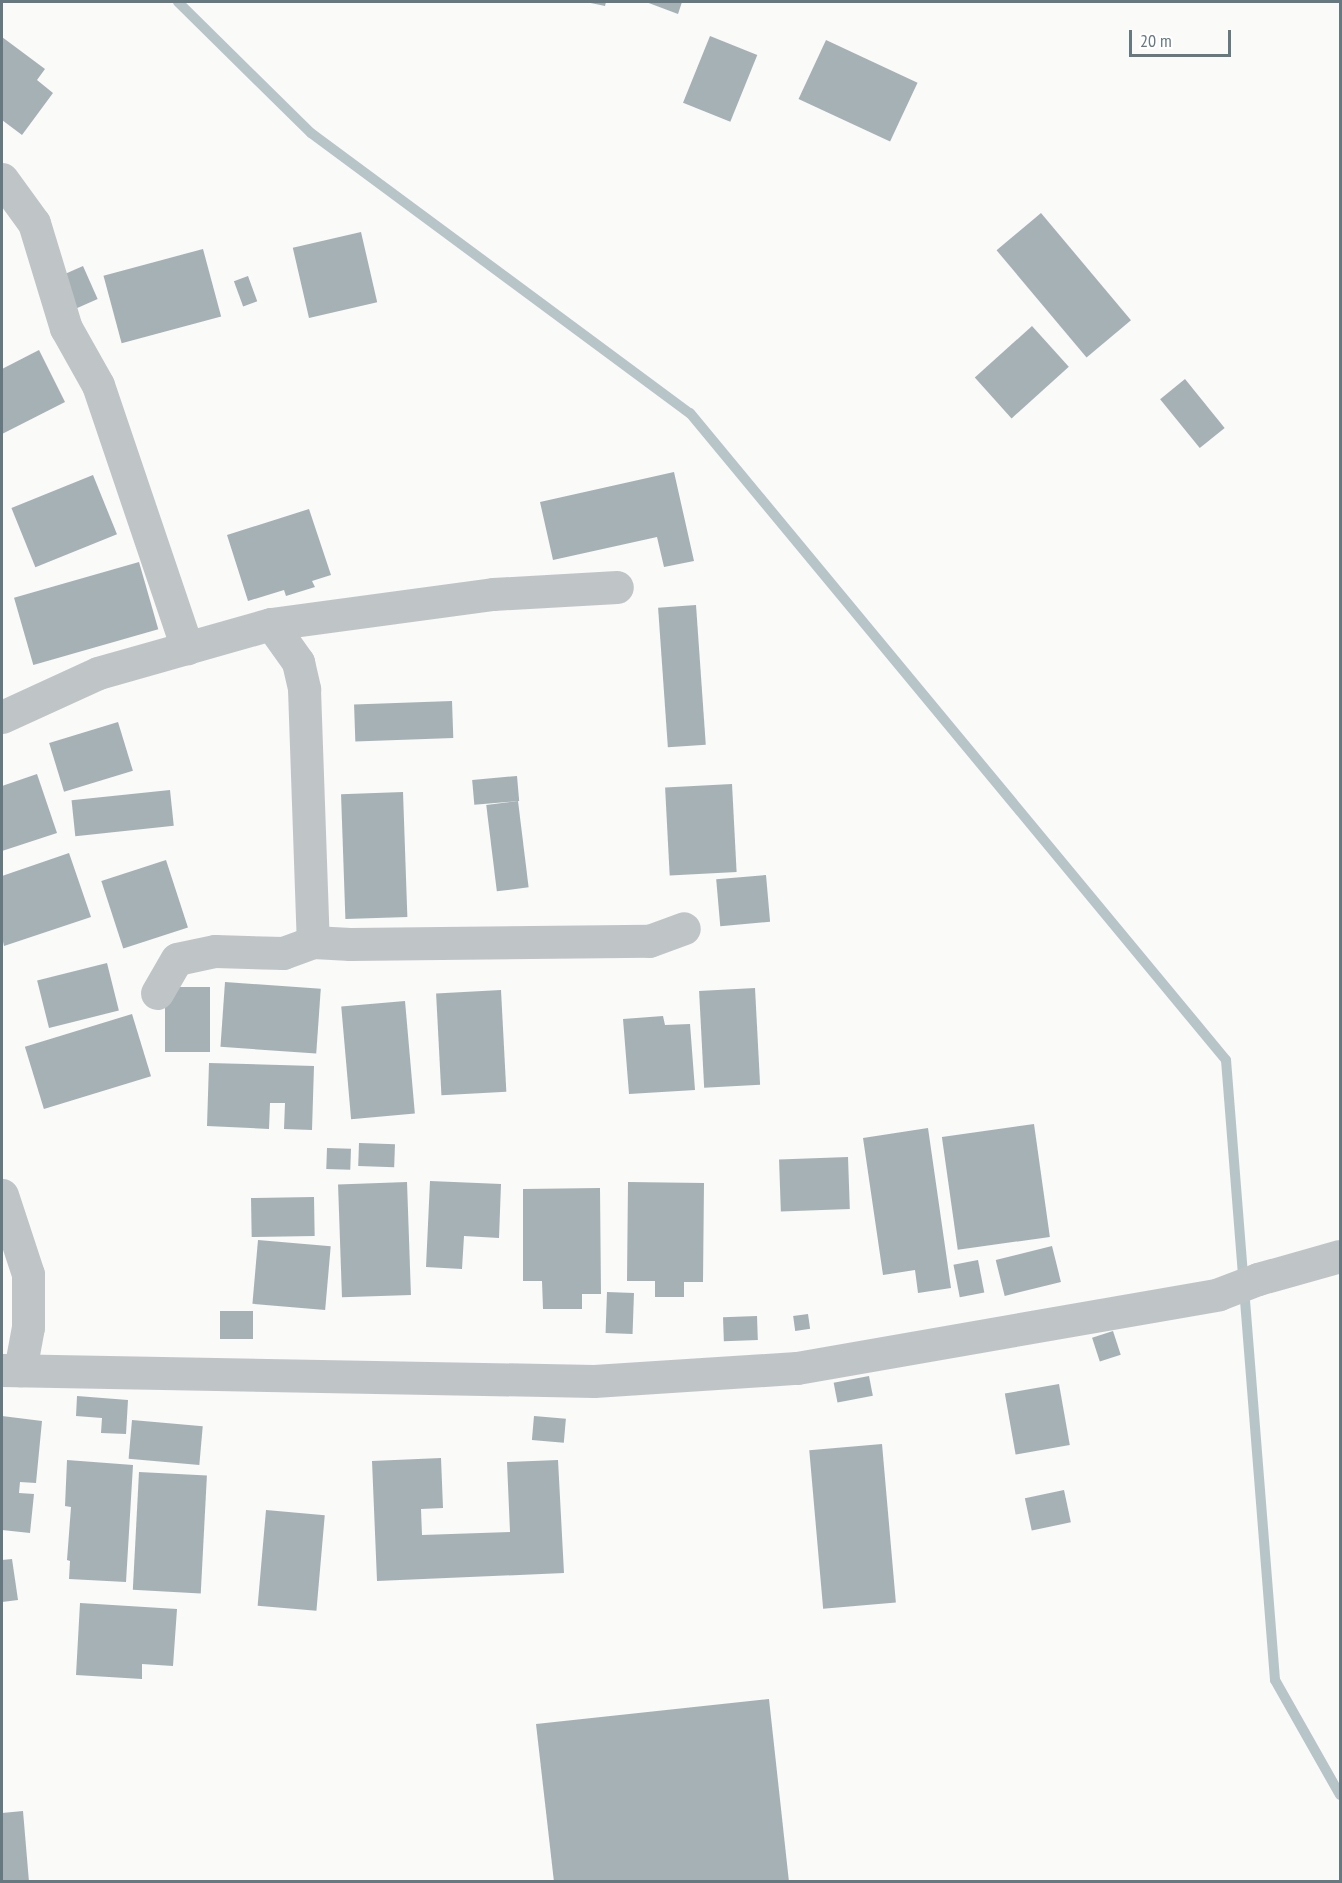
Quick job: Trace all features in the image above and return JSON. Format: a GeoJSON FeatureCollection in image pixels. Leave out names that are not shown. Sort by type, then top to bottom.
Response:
{"type":"FeatureCollection","features":[{"type":"Feature","properties":{"kind":"street"},"geometry":{"type":"LineString","coordinates":[[2,179],[34,223],[66,328],[98,385],[187,648]]}},
{"type":"Feature","properties":{"kind":"street"},"geometry":{"type":"LineString","coordinates":[[2,717],[98,673],[272,624],[493,594],[617,587]]}},
{"type":"Feature","properties":{"kind":"street"},"geometry":{"type":"LineString","coordinates":[[272,624],[298,662],[304,690],[313,942]]}},
{"type":"Feature","properties":{"kind":"street"},"geometry":{"type":"LineString","coordinates":[[157,993],[177,959],[215,951],[283,953],[313,942],[350,944],[649,941],[684,928]]}},
{"type":"Feature","properties":{"kind":"street"},"geometry":{"type":"LineString","coordinates":[[2,1195],[28,1274],[28,1327],[11,1370],[594,1381],[796,1368],[1219,1294],[1258,1279],[1341,1256]]}},
{"type":"Feature","properties":{"kind":"building"},"geometry":{"type":"Polygon","coordinates":[[[586,2],[606,2],[605,6],[586,2]]]}},
{"type":"Feature","properties":{"kind":"building"},"geometry":{"type":"Polygon","coordinates":[[[646,2],[682,2],[678,14],[646,2]]]}},
{"type":"Feature","properties":{"kind":"building"},"geometry":{"type":"Polygon","coordinates":[[[710,36],[757,55],[730,122],[683,103],[710,36]]]}},
{"type":"Feature","properties":{"kind":"building"},"geometry":{"type":"Polygon","coordinates":[[[2,37],[45,69],[37,80],[53,93],[22,135],[2,120],[2,37]]]}},
{"type":"Feature","properties":{"kind":"building"},"geometry":{"type":"Polygon","coordinates":[[[826,40],[918,83],[890,142],[799,99],[826,40]]]}},
{"type":"Feature","properties":{"kind":"building"},"geometry":{"type":"Polygon","coordinates":[[[1041,213],[1131,320],[1087,358],[997,250],[1041,213]]]}},
{"type":"Feature","properties":{"kind":"building"},"geometry":{"type":"Polygon","coordinates":[[[361,232],[377,302],[309,318],[293,248],[361,232]]]}},
{"type":"Feature","properties":{"kind":"building"},"geometry":{"type":"Polygon","coordinates":[[[203,249],[221,317],[122,343],[104,276],[203,249]]]}},
{"type":"Feature","properties":{"kind":"building"},"geometry":{"type":"Polygon","coordinates":[[[83,266],[98,299],[74,309],[59,277],[83,266]]]}},
{"type":"Feature","properties":{"kind":"building"},"geometry":{"type":"Polygon","coordinates":[[[248,276],[257,301],[243,307],[234,281],[248,276]]]}},
{"type":"Feature","properties":{"kind":"building"},"geometry":{"type":"Polygon","coordinates":[[[1032,326],[1069,367],[1012,418],[975,378],[1032,326]]]}},
{"type":"Feature","properties":{"kind":"building"},"geometry":{"type":"Polygon","coordinates":[[[39,350],[65,402],[2,434],[2,369],[39,350]]]}},
{"type":"Feature","properties":{"kind":"building"},"geometry":{"type":"Polygon","coordinates":[[[1185,379],[1225,428],[1200,448],[1160,399],[1185,379]]]}},
{"type":"Feature","properties":{"kind":"building"},"geometry":{"type":"Polygon","coordinates":[[[674,472],[694,561],[664,567],[657,537],[553,560],[540,502],[674,472]]]}},
{"type":"Feature","properties":{"kind":"building"},"geometry":{"type":"Polygon","coordinates":[[[93,475],[117,534],[35,567],[11,508],[93,475]]]}},
{"type":"Feature","properties":{"kind":"building"},"geometry":{"type":"Polygon","coordinates":[[[309,509],[331,575],[312,581],[315,587],[286,596],[284,590],[248,601],[227,535],[309,509]]]}},
{"type":"Feature","properties":{"kind":"building"},"geometry":{"type":"Polygon","coordinates":[[[139,562],[158,629],[33,665],[14,598],[139,562]]]}},
{"type":"Feature","properties":{"kind":"building"},"geometry":{"type":"Polygon","coordinates":[[[696,605],[706,745],[668,747],[658,608],[696,605]]]}},
{"type":"Feature","properties":{"kind":"building"},"geometry":{"type":"Polygon","coordinates":[[[452,701],[453,738],[355,741],[354,704],[452,701]]]}},
{"type":"Feature","properties":{"kind":"building"},"geometry":{"type":"Polygon","coordinates":[[[118,722],[133,771],[64,792],[49,743],[118,722]]]}},
{"type":"Feature","properties":{"kind":"building"},"geometry":{"type":"Polygon","coordinates":[[[37,774],[57,833],[2,851],[2,786],[37,774]]]}},
{"type":"Feature","properties":{"kind":"building"},"geometry":{"type":"Polygon","coordinates":[[[517,776],[519,801],[474,805],[472,780],[517,776]]]}},
{"type":"Feature","properties":{"kind":"building"},"geometry":{"type":"Polygon","coordinates":[[[732,784],[737,872],[670,875],[665,788],[732,784]]]}},
{"type":"Feature","properties":{"kind":"building"},"geometry":{"type":"Polygon","coordinates":[[[170,790],[174,826],[75,836],[72,800],[170,790]]]}},
{"type":"Feature","properties":{"kind":"building"},"geometry":{"type":"Polygon","coordinates":[[[403,792],[407,917],[345,919],[341,794],[403,792]]]}},
{"type":"Feature","properties":{"kind":"building"},"geometry":{"type":"Polygon","coordinates":[[[518,801],[529,887],[497,891],[486,805],[518,801]]]}},
{"type":"Feature","properties":{"kind":"building"},"geometry":{"type":"Polygon","coordinates":[[[69,853],[91,917],[4,946],[2,876],[69,853]]]}},
{"type":"Feature","properties":{"kind":"building"},"geometry":{"type":"Polygon","coordinates":[[[166,860],[188,928],[123,949],[101,881],[166,860]]]}},
{"type":"Feature","properties":{"kind":"building"},"geometry":{"type":"Polygon","coordinates":[[[766,875],[770,922],[720,926],[716,879],[766,875]]]}},
{"type":"Feature","properties":{"kind":"building"},"geometry":{"type":"Polygon","coordinates":[[[107,963],[119,1011],[49,1028],[37,980],[107,963]]]}},
{"type":"Feature","properties":{"kind":"building"},"geometry":{"type":"Polygon","coordinates":[[[225,982],[321,989],[316,1054],[220,1047],[225,982]]]}},
{"type":"Feature","properties":{"kind":"building"},"geometry":{"type":"Polygon","coordinates":[[[165,987],[210,987],[210,1052],[165,1052],[165,987]]]}},
{"type":"Feature","properties":{"kind":"building"},"geometry":{"type":"Polygon","coordinates":[[[755,988],[760,1085],[704,1088],[699,991],[755,988]]]}},
{"type":"Feature","properties":{"kind":"building"},"geometry":{"type":"Polygon","coordinates":[[[501,990],[506,1092],[441,1095],[436,993],[501,990]]]}},
{"type":"Feature","properties":{"kind":"building"},"geometry":{"type":"Polygon","coordinates":[[[405,1001],[415,1114],[351,1119],[341,1007],[405,1001]]]}},
{"type":"Feature","properties":{"kind":"building"},"geometry":{"type":"Polygon","coordinates":[[[132,1014],[151,1076],[44,1109],[25,1047],[132,1014]]]}},
{"type":"Feature","properties":{"kind":"building"},"geometry":{"type":"Polygon","coordinates":[[[663,1016],[665,1025],[690,1024],[695,1090],[629,1094],[623,1019],[663,1016]]]}},
{"type":"Feature","properties":{"kind":"building"},"geometry":{"type":"Polygon","coordinates":[[[209,1063],[314,1066],[312,1130],[284,1129],[285,1103],[270,1103],[269,1129],[207,1126],[209,1063]]]}},
{"type":"Feature","properties":{"kind":"building"},"geometry":{"type":"Polygon","coordinates":[[[1034,1124],[1050,1237],[958,1250],[942,1137],[1034,1124]]]}},
{"type":"Feature","properties":{"kind":"building"},"geometry":{"type":"Polygon","coordinates":[[[928,1128],[951,1288],[918,1293],[915,1270],[883,1275],[863,1138],[928,1128]]]}},
{"type":"Feature","properties":{"kind":"building"},"geometry":{"type":"Polygon","coordinates":[[[359,1143],[395,1144],[394,1167],[358,1166],[359,1143]]]}},
{"type":"Feature","properties":{"kind":"building"},"geometry":{"type":"Polygon","coordinates":[[[327,1148],[351,1149],[350,1170],[326,1169],[327,1148]]]}},
{"type":"Feature","properties":{"kind":"building"},"geometry":{"type":"Polygon","coordinates":[[[848,1157],[850,1209],[781,1211],[779,1159],[848,1157]]]}},
{"type":"Feature","properties":{"kind":"building"},"geometry":{"type":"Polygon","coordinates":[[[430,1181],[501,1184],[499,1238],[464,1236],[462,1269],[426,1267],[430,1181]]]}},
{"type":"Feature","properties":{"kind":"building"},"geometry":{"type":"Polygon","coordinates":[[[407,1182],[411,1295],[342,1297],[338,1184],[407,1182]]]}},
{"type":"Feature","properties":{"kind":"building"},"geometry":{"type":"Polygon","coordinates":[[[628,1182],[704,1183],[703,1282],[684,1282],[684,1297],[655,1297],[655,1281],[627,1281],[628,1182]]]}},
{"type":"Feature","properties":{"kind":"building"},"geometry":{"type":"Polygon","coordinates":[[[600,1188],[601,1294],[582,1294],[582,1309],[543,1309],[542,1281],[523,1281],[523,1189],[600,1188]]]}},
{"type":"Feature","properties":{"kind":"building"},"geometry":{"type":"Polygon","coordinates":[[[314,1197],[315,1236],[252,1237],[251,1198],[314,1197]]]}},
{"type":"Feature","properties":{"kind":"building"},"geometry":{"type":"Polygon","coordinates":[[[258,1240],[331,1246],[325,1310],[252,1304],[258,1240]]]}},
{"type":"Feature","properties":{"kind":"building"},"geometry":{"type":"Polygon","coordinates":[[[1052,1246],[1061,1282],[1005,1296],[996,1260],[1052,1246]]]}},
{"type":"Feature","properties":{"kind":"building"},"geometry":{"type":"Polygon","coordinates":[[[978,1260],[984,1292],[960,1297],[953,1265],[978,1260]]]}},
{"type":"Feature","properties":{"kind":"building"},"geometry":{"type":"Polygon","coordinates":[[[607,1292],[634,1293],[633,1334],[606,1333],[607,1292]]]}},
{"type":"Feature","properties":{"kind":"building"},"geometry":{"type":"Polygon","coordinates":[[[220,1311],[253,1311],[253,1339],[220,1339],[220,1311]]]}},
{"type":"Feature","properties":{"kind":"building"},"geometry":{"type":"Polygon","coordinates":[[[808,1314],[810,1329],[795,1331],[793,1316],[808,1314]]]}},
{"type":"Feature","properties":{"kind":"building"},"geometry":{"type":"Polygon","coordinates":[[[757,1316],[758,1340],[724,1341],[723,1317],[757,1316]]]}},
{"type":"Feature","properties":{"kind":"building"},"geometry":{"type":"Polygon","coordinates":[[[1113,1331],[1121,1355],[1100,1362],[1092,1338],[1113,1331]]]}},
{"type":"Feature","properties":{"kind":"building"},"geometry":{"type":"Polygon","coordinates":[[[869,1376],[873,1396],[837,1403],[834,1383],[869,1376]]]}},
{"type":"Feature","properties":{"kind":"building"},"geometry":{"type":"Polygon","coordinates":[[[1059,1384],[1070,1445],[1016,1455],[1005,1394],[1059,1384]]]}},
{"type":"Feature","properties":{"kind":"building"},"geometry":{"type":"Polygon","coordinates":[[[77,1396],[128,1400],[126,1434],[101,1433],[102,1418],[76,1416],[77,1396]]]}},
{"type":"Feature","properties":{"kind":"building"},"geometry":{"type":"Polygon","coordinates":[[[2,1416],[42,1421],[36,1483],[20,1482],[19,1493],[34,1494],[30,1533],[2,1530],[2,1416]]]}},
{"type":"Feature","properties":{"kind":"building"},"geometry":{"type":"Polygon","coordinates":[[[534,1416],[566,1419],[564,1443],[532,1440],[534,1416]]]}},
{"type":"Feature","properties":{"kind":"building"},"geometry":{"type":"Polygon","coordinates":[[[132,1420],[203,1426],[199,1465],[129,1459],[132,1420]]]}},
{"type":"Feature","properties":{"kind":"building"},"geometry":{"type":"Polygon","coordinates":[[[882,1444],[896,1602],[823,1609],[809,1450],[882,1444]]]}},
{"type":"Feature","properties":{"kind":"building"},"geometry":{"type":"Polygon","coordinates":[[[441,1458],[443,1508],[421,1509],[422,1535],[510,1532],[507,1462],[558,1460],[564,1573],[377,1581],[372,1461],[441,1458]]]}},
{"type":"Feature","properties":{"kind":"building"},"geometry":{"type":"Polygon","coordinates":[[[67,1460],[133,1465],[126,1582],[69,1579],[70,1561],[67,1560],[71,1507],[65,1506],[67,1460]]]}},
{"type":"Feature","properties":{"kind":"building"},"geometry":{"type":"Polygon","coordinates":[[[139,1472],[207,1476],[201,1593],[133,1590],[139,1472]]]}},
{"type":"Feature","properties":{"kind":"building"},"geometry":{"type":"Polygon","coordinates":[[[1064,1490],[1071,1522],[1032,1531],[1025,1498],[1064,1490]]]}},
{"type":"Feature","properties":{"kind":"building"},"geometry":{"type":"Polygon","coordinates":[[[266,1510],[325,1515],[316,1611],[258,1606],[266,1510]]]}},
{"type":"Feature","properties":{"kind":"building"},"geometry":{"type":"Polygon","coordinates":[[[12,1559],[18,1600],[2,1602],[2,1560],[12,1559]]]}},
{"type":"Feature","properties":{"kind":"building"},"geometry":{"type":"Polygon","coordinates":[[[80,1603],[177,1609],[173,1666],[142,1664],[142,1679],[76,1675],[80,1603]]]}},
{"type":"Feature","properties":{"kind":"building"},"geometry":{"type":"Polygon","coordinates":[[[769,1699],[789,1882],[554,1882],[536,1724],[769,1699]]]}},
{"type":"Feature","properties":{"kind":"building"},"geometry":{"type":"Polygon","coordinates":[[[23,1811],[29,1882],[2,1882],[2,1813],[23,1811]]]}},
{"type":"Feature","properties":{"kind":"waterway"},"geometry":{"type":"LineString","coordinates":[[178,2],[311,133],[690,413],[1226,1060],[1275,1680],[1340,1795]]}}]}
